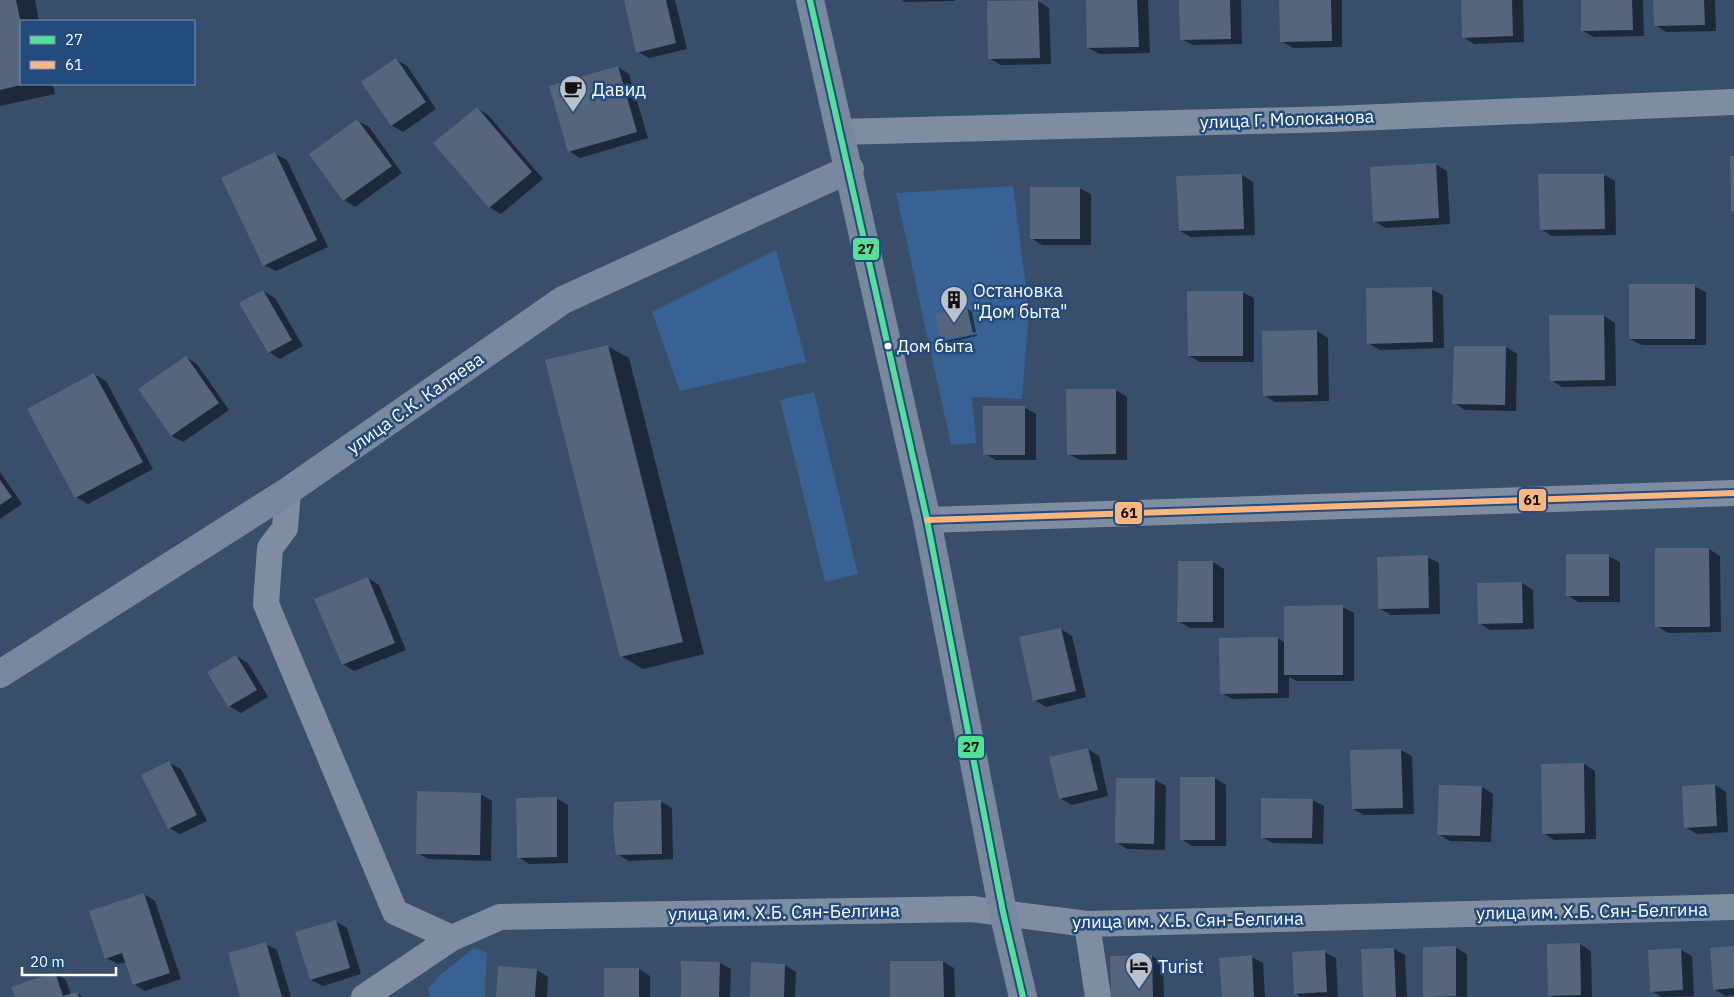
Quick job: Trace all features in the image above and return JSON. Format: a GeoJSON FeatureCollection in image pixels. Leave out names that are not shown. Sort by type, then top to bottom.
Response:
{"type":"FeatureCollection","features":[{"type":"Feature","properties":{"kind":"main road"},"geometry":{"type":"LineString","coordinates":[[810,0],[850,170],[926,520],[1003,912],[1023,997]]}},
{"type":"Feature","properties":{"kind":"main road","name":"улица С.К. Каляева"},"geometry":{"type":"LineString","coordinates":[[0,674],[288,491],[563,300],[850,170]]}},
{"type":"Feature","properties":{"kind":"street","name":"улица Г. Молоканова"},"geometry":{"type":"LineString","coordinates":[[840,132],[1333,119],[1734,102]]}},
{"type":"Feature","properties":{"kind":"street"},"geometry":{"type":"LineString","coordinates":[[288,491],[286,528],[270,548],[266,604],[395,912],[452,938]]}},
{"type":"Feature","properties":{"kind":"street"},"geometry":{"type":"LineString","coordinates":[[926,520],[1734,493]]}},
{"type":"Feature","properties":{"kind":"street","name":"улица им. Х.Б. Сян-Белгина"},"geometry":{"type":"LineString","coordinates":[[364,997],[452,938],[500,917],[972,909],[1087,924],[1734,907]]}},
{"type":"Feature","properties":{"kind":"street"},"geometry":{"type":"LineString","coordinates":[[1087,924],[1098,997]]}},
{"type":"Feature","properties":{"kind":"shaded area"},"geometry":{"type":"Polygon","coordinates":[[[1013,186],[1029,310],[1022,399],[972,397],[976,443],[951,445],[896,193],[1013,186]]]}},
{"type":"Feature","properties":{"kind":"shaded area"},"geometry":{"type":"Polygon","coordinates":[[[776,250],[806,362],[680,391],[652,312],[776,250]]]}},
{"type":"Feature","properties":{"kind":"shaded area"},"geometry":{"type":"Polygon","coordinates":[[[814,392],[858,574],[825,582],[780,400],[814,392]]]}},
{"type":"Feature","properties":{"kind":"shaded area"},"geometry":{"type":"Polygon","coordinates":[[[474,948],[487,953],[485,997],[430,997],[428,989],[439,976],[474,948]]]}},
{"type":"Feature","properties":{"kind":"building"},"geometry":{"type":"Polygon","coordinates":[[[0,0],[16,0],[20,20],[21,85],[0,90],[0,0]]]}},
{"type":"Feature","properties":{"kind":"building"},"geometry":{"type":"Polygon","coordinates":[[[624,0],[666,0],[676,43],[636,53],[624,0]]]}},
{"type":"Feature","properties":{"kind":"building"},"geometry":{"type":"Polygon","coordinates":[[[1038,0],[1040,58],[988,59],[987,1],[1038,0]]]}},
{"type":"Feature","properties":{"kind":"building"},"geometry":{"type":"Polygon","coordinates":[[[1086,0],[1137,0],[1139,47],[1087,48],[1086,0]]]}},
{"type":"Feature","properties":{"kind":"building"},"geometry":{"type":"Polygon","coordinates":[[[1179,0],[1230,0],[1231,39],[1180,40],[1179,0]]]}},
{"type":"Feature","properties":{"kind":"building"},"geometry":{"type":"Polygon","coordinates":[[[1279,0],[1331,0],[1332,41],[1280,42],[1279,0]]]}},
{"type":"Feature","properties":{"kind":"building"},"geometry":{"type":"Polygon","coordinates":[[[1461,0],[1512,0],[1513,36],[1462,38],[1461,0]]]}},
{"type":"Feature","properties":{"kind":"building"},"geometry":{"type":"Polygon","coordinates":[[[1581,0],[1632,0],[1633,30],[1581,31],[1581,0]]]}},
{"type":"Feature","properties":{"kind":"building"},"geometry":{"type":"Polygon","coordinates":[[[1653,0],[1704,0],[1705,25],[1654,26],[1653,0]]]}},
{"type":"Feature","properties":{"kind":"building"},"geometry":{"type":"Polygon","coordinates":[[[396,58],[426,102],[391,126],[361,82],[396,58]]]}},
{"type":"Feature","properties":{"kind":"building"},"geometry":{"type":"Polygon","coordinates":[[[618,66],[637,132],[568,152],[549,86],[618,66]]]}},
{"type":"Feature","properties":{"kind":"building"},"geometry":{"type":"Polygon","coordinates":[[[477,107],[532,172],[489,208],[433,143],[477,107]]]}},
{"type":"Feature","properties":{"kind":"building"},"geometry":{"type":"Polygon","coordinates":[[[357,119],[392,166],[343,201],[309,154],[357,119]]]}},
{"type":"Feature","properties":{"kind":"building"},"geometry":{"type":"Polygon","coordinates":[[[275,152],[317,240],[263,266],[221,178],[275,152]]]}},
{"type":"Feature","properties":{"kind":"building"},"geometry":{"type":"Polygon","coordinates":[[[1730,156],[1734,156],[1734,211],[1731,211],[1730,156]]]}},
{"type":"Feature","properties":{"kind":"building"},"geometry":{"type":"Polygon","coordinates":[[[1436,163],[1439,218],[1373,222],[1370,167],[1436,163]]]}},
{"type":"Feature","properties":{"kind":"building"},"geometry":{"type":"Polygon","coordinates":[[[1242,174],[1244,229],[1179,231],[1176,176],[1242,174]]]}},
{"type":"Feature","properties":{"kind":"building"},"geometry":{"type":"Polygon","coordinates":[[[1538,174],[1604,174],[1605,229],[1540,230],[1538,174]]]}},
{"type":"Feature","properties":{"kind":"building"},"geometry":{"type":"Polygon","coordinates":[[[1030,187],[1080,187],[1080,239],[1030,239],[1030,187]]]}},
{"type":"Feature","properties":{"kind":"building"},"geometry":{"type":"Polygon","coordinates":[[[1629,284],[1695,284],[1695,339],[1629,339],[1629,284]]]}},
{"type":"Feature","properties":{"kind":"building"},"geometry":{"type":"Polygon","coordinates":[[[1432,287],[1433,342],[1367,344],[1366,288],[1432,287]]]}},
{"type":"Feature","properties":{"kind":"building"},"geometry":{"type":"Polygon","coordinates":[[[263,290],[292,340],[268,353],[239,303],[263,290]]]}},
{"type":"Feature","properties":{"kind":"building"},"geometry":{"type":"Polygon","coordinates":[[[1187,291],[1243,291],[1243,356],[1188,356],[1187,291]]]}},
{"type":"Feature","properties":{"kind":"building","name":"Остановка \"Дом быта\""},"geometry":{"type":"Polygon","coordinates":[[[967,307],[973,334],[941,340],[935,314],[967,307]]]}},
{"type":"Feature","properties":{"kind":"building"},"geometry":{"type":"Polygon","coordinates":[[[1549,315],[1604,315],[1605,380],[1550,381],[1549,315]]]}},
{"type":"Feature","properties":{"kind":"building"},"geometry":{"type":"Polygon","coordinates":[[[1317,330],[1318,395],[1263,396],[1262,331],[1317,330]]]}},
{"type":"Feature","properties":{"kind":"building"},"geometry":{"type":"Polygon","coordinates":[[[608,345],[683,642],[620,657],[545,360],[608,345]]]}},
{"type":"Feature","properties":{"kind":"building"},"geometry":{"type":"Polygon","coordinates":[[[1454,346],[1506,346],[1505,405],[1452,404],[1454,346]]]}},
{"type":"Feature","properties":{"kind":"building"},"geometry":{"type":"Polygon","coordinates":[[[186,356],[219,403],[171,436],[138,389],[186,356]]]}},
{"type":"Feature","properties":{"kind":"building"},"geometry":{"type":"Polygon","coordinates":[[[94,373],[143,462],[75,498],[27,409],[94,373]]]}},
{"type":"Feature","properties":{"kind":"building"},"geometry":{"type":"Polygon","coordinates":[[[1066,389],[1116,389],[1116,454],[1067,455],[1066,389]]]}},
{"type":"Feature","properties":{"kind":"building"},"geometry":{"type":"Polygon","coordinates":[[[983,406],[1025,406],[1025,455],[983,455],[983,406]]]}},
{"type":"Feature","properties":{"kind":"building"},"geometry":{"type":"Polygon","coordinates":[[[0,480],[12,497],[0,505],[0,480]]]}},
{"type":"Feature","properties":{"kind":"building"},"geometry":{"type":"Polygon","coordinates":[[[1655,548],[1709,548],[1710,627],[1655,627],[1655,548]]]}},
{"type":"Feature","properties":{"kind":"building"},"geometry":{"type":"Polygon","coordinates":[[[1566,554],[1609,554],[1609,596],[1566,596],[1566,554]]]}},
{"type":"Feature","properties":{"kind":"building"},"geometry":{"type":"Polygon","coordinates":[[[1428,555],[1429,608],[1378,609],[1377,557],[1428,555]]]}},
{"type":"Feature","properties":{"kind":"building"},"geometry":{"type":"Polygon","coordinates":[[[1178,561],[1213,561],[1213,622],[1177,622],[1178,561]]]}},
{"type":"Feature","properties":{"kind":"building"},"geometry":{"type":"Polygon","coordinates":[[[368,577],[395,643],[342,665],[314,599],[368,577]]]}},
{"type":"Feature","properties":{"kind":"building"},"geometry":{"type":"Polygon","coordinates":[[[1522,582],[1523,623],[1478,624],[1477,583],[1522,582]]]}},
{"type":"Feature","properties":{"kind":"building"},"geometry":{"type":"Polygon","coordinates":[[[1343,605],[1343,675],[1284,675],[1284,606],[1343,605]]]}},
{"type":"Feature","properties":{"kind":"building"},"geometry":{"type":"Polygon","coordinates":[[[1061,628],[1076,691],[1033,701],[1019,637],[1061,628]]]}},
{"type":"Feature","properties":{"kind":"building"},"geometry":{"type":"Polygon","coordinates":[[[1278,637],[1278,693],[1220,694],[1219,638],[1278,637]]]}},
{"type":"Feature","properties":{"kind":"building"},"geometry":{"type":"Polygon","coordinates":[[[236,655],[257,690],[228,707],[207,672],[236,655]]]}},
{"type":"Feature","properties":{"kind":"building"},"geometry":{"type":"Polygon","coordinates":[[[1088,748],[1098,790],[1059,799],[1049,757],[1088,748]]]}},
{"type":"Feature","properties":{"kind":"building"},"geometry":{"type":"Polygon","coordinates":[[[1401,749],[1403,808],[1352,809],[1350,750],[1401,749]]]}},
{"type":"Feature","properties":{"kind":"building"},"geometry":{"type":"Polygon","coordinates":[[[169,761],[197,815],[168,829],[141,775],[169,761]]]}},
{"type":"Feature","properties":{"kind":"building"},"geometry":{"type":"Polygon","coordinates":[[[1584,763],[1585,833],[1542,834],[1541,764],[1584,763]]]}},
{"type":"Feature","properties":{"kind":"building"},"geometry":{"type":"Polygon","coordinates":[[[1180,777],[1215,777],[1215,840],[1180,840],[1180,777]]]}},
{"type":"Feature","properties":{"kind":"building"},"geometry":{"type":"Polygon","coordinates":[[[1116,778],[1155,778],[1154,844],[1115,843],[1116,778]]]}},
{"type":"Feature","properties":{"kind":"building"},"geometry":{"type":"Polygon","coordinates":[[[1715,784],[1717,826],[1684,828],[1682,786],[1715,784]]]}},
{"type":"Feature","properties":{"kind":"building"},"geometry":{"type":"Polygon","coordinates":[[[1439,785],[1482,786],[1480,836],[1437,835],[1439,785]]]}},
{"type":"Feature","properties":{"kind":"building"},"geometry":{"type":"Polygon","coordinates":[[[417,791],[481,793],[480,855],[416,854],[417,791]]]}},
{"type":"Feature","properties":{"kind":"building"},"geometry":{"type":"Polygon","coordinates":[[[557,797],[557,857],[517,858],[516,798],[557,797]]]}},
{"type":"Feature","properties":{"kind":"building"},"geometry":{"type":"Polygon","coordinates":[[[1261,798],[1313,799],[1312,838],[1261,838],[1261,798]]]}},
{"type":"Feature","properties":{"kind":"building"},"geometry":{"type":"Polygon","coordinates":[[[661,800],[662,854],[616,855],[613,830],[614,802],[661,800]]]}},
{"type":"Feature","properties":{"kind":"building"},"geometry":{"type":"Polygon","coordinates":[[[144,893],[170,973],[133,985],[122,953],[105,959],[89,911],[144,893]]]}},
{"type":"Feature","properties":{"kind":"building"},"geometry":{"type":"Polygon","coordinates":[[[336,920],[350,968],[310,980],[295,932],[336,920]]]}},
{"type":"Feature","properties":{"kind":"building"},"geometry":{"type":"Polygon","coordinates":[[[266,942],[282,997],[240,997],[228,953],[266,942]]]}},
{"type":"Feature","properties":{"kind":"building"},"geometry":{"type":"Polygon","coordinates":[[[1580,943],[1581,995],[1548,996],[1547,944],[1580,943]]]}},
{"type":"Feature","properties":{"kind":"building"},"geometry":{"type":"Polygon","coordinates":[[[1456,946],[1456,996],[1423,997],[1423,947],[1456,946]]]}},
{"type":"Feature","properties":{"kind":"building"},"geometry":{"type":"Polygon","coordinates":[[[1734,946],[1734,988],[1713,990],[1710,948],[1734,946]]]}},
{"type":"Feature","properties":{"kind":"building"},"geometry":{"type":"Polygon","coordinates":[[[1394,948],[1396,997],[1363,997],[1361,949],[1394,948]]]}},
{"type":"Feature","properties":{"kind":"building"},"geometry":{"type":"Polygon","coordinates":[[[1681,948],[1683,990],[1650,992],[1648,950],[1681,948]]]}},
{"type":"Feature","properties":{"kind":"building"},"geometry":{"type":"Polygon","coordinates":[[[1325,950],[1327,992],[1294,994],[1292,952],[1325,950]]]}},
{"type":"Feature","properties":{"kind":"building"},"geometry":{"type":"Polygon","coordinates":[[[1152,955],[1153,997],[1111,997],[1110,956],[1152,955]]]}},
{"type":"Feature","properties":{"kind":"building"},"geometry":{"type":"Polygon","coordinates":[[[1252,955],[1254,997],[1222,997],[1219,958],[1252,955]]]}},
{"type":"Feature","properties":{"kind":"building"},"geometry":{"type":"Polygon","coordinates":[[[681,961],[720,962],[719,997],[681,997],[681,961]]]}},
{"type":"Feature","properties":{"kind":"building"},"geometry":{"type":"Polygon","coordinates":[[[890,961],[943,961],[944,997],[890,997],[890,961]]]}},
{"type":"Feature","properties":{"kind":"building"},"geometry":{"type":"Polygon","coordinates":[[[751,962],[785,964],[784,997],[750,997],[751,962]]]}},
{"type":"Feature","properties":{"kind":"building"},"geometry":{"type":"Polygon","coordinates":[[[498,966],[537,969],[535,997],[496,997],[498,966]]]}},
{"type":"Feature","properties":{"kind":"building"},"geometry":{"type":"Polygon","coordinates":[[[604,968],[639,968],[639,997],[604,997],[604,968]]]}},
{"type":"Feature","properties":{"kind":"building"},"geometry":{"type":"Polygon","coordinates":[[[55,972],[63,996],[77,992],[79,997],[15,997],[11,987],[55,972]]]}},
{"type":"Feature","properties":{"kind":"transit line","name":"27"},"geometry":{"type":"LineString","coordinates":[[810,0],[927,520],[1003,912],[1023,997]]}},
{"type":"Feature","properties":{"kind":"transit line","name":"61"},"geometry":{"type":"LineString","coordinates":[[927,520],[1734,493]]}},
{"type":"Feature","properties":{"kind":"place","name":"Давид"},"geometry":{"type":"Point","coordinates":[573,113]}},
{"type":"Feature","properties":{"kind":"place","name":"Остановка \"Дом быта\""},"geometry":{"type":"Point","coordinates":[954,324]}},
{"type":"Feature","properties":{"kind":"place","name":"Дом быта"},"geometry":{"type":"Point","coordinates":[888,346]}},
{"type":"Feature","properties":{"kind":"place","name":"Turist"},"geometry":{"type":"Point","coordinates":[1139,990]}}]}
